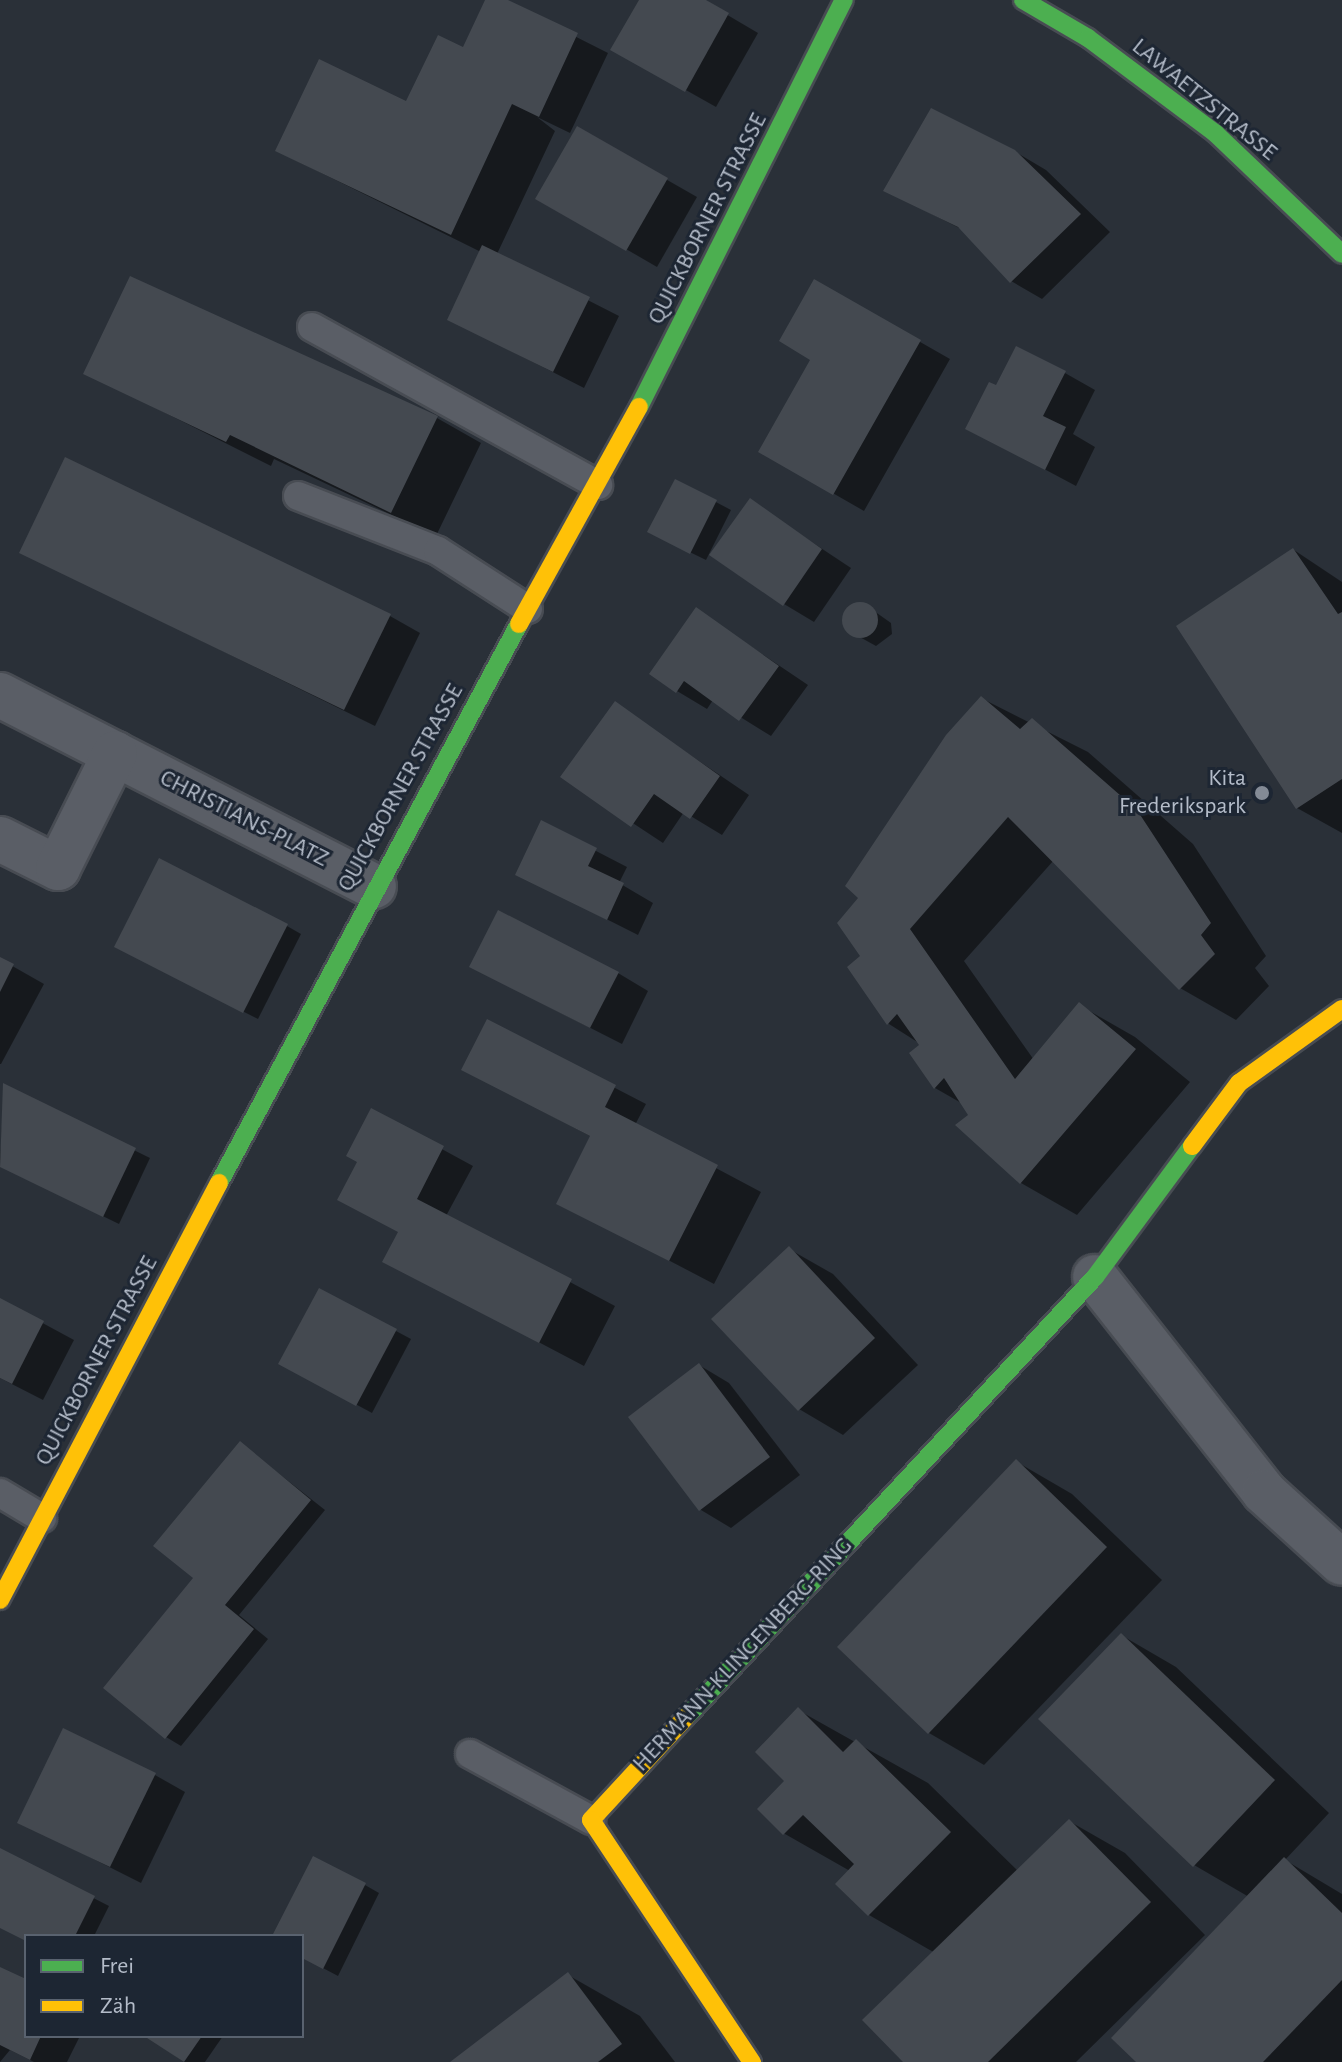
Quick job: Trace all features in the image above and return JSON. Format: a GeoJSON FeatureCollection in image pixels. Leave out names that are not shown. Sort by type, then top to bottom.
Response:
{"type":"FeatureCollection","features":[{"type":"Feature","properties":{"kind":"street","name":"QUICKBORNER STRASSE"},"geometry":{"type":"LineString","coordinates":[[0,1600],[374,886],[598,485],[844,0]]}},
{"type":"Feature","properties":{"kind":"street","name":"LAWAETZSTRASSE"},"geometry":{"type":"LineString","coordinates":[[1023,0],[1088,38],[1215,133],[1342,254]]}},
{"type":"Feature","properties":{"kind":"street","name":"CHRISTIANS-PLATZ"},"geometry":{"type":"LineString","coordinates":[[0,695],[374,886]]}},
{"type":"Feature","properties":{"kind":"street"},"geometry":{"type":"LineString","coordinates":[[0,839],[58,868],[115,753]]}},
{"type":"Feature","properties":{"kind":"street","name":"HERMANN-KLINGENBERG-RING"},"geometry":{"type":"LineString","coordinates":[[591,1820],[1095,1277],[1239,1083],[1342,1009]]}},
{"type":"Feature","properties":{"kind":"street"},"geometry":{"type":"LineString","coordinates":[[1095,1277],[1264,1492],[1342,1563]]}},
{"type":"Feature","properties":{"kind":"street"},"geometry":{"type":"LineString","coordinates":[[591,1820],[752,2062]]}},
{"type":"Feature","properties":{"kind":"lane"},"geometry":{"type":"LineString","coordinates":[[312,327],[598,485]]}},
{"type":"Feature","properties":{"kind":"lane"},"geometry":{"type":"LineString","coordinates":[[298,496],[438,551],[528,609]]}},
{"type":"Feature","properties":{"kind":"lane"},"geometry":{"type":"LineString","coordinates":[[0,1493],[42,1518]]}},
{"type":"Feature","properties":{"kind":"lane"},"geometry":{"type":"LineString","coordinates":[[470,1754],[591,1820]]}},
{"type":"Feature","properties":{"kind":"building"},"geometry":{"type":"Polygon","coordinates":[[[485,0],[508,0],[578,33],[539,117],[512,104],[451,235],[275,151],[319,59],[406,101],[438,35],[463,47],[485,0]]]}},
{"type":"Feature","properties":{"kind":"building"},"geometry":{"type":"Polygon","coordinates":[[[639,0],[706,0],[729,13],[685,92],[610,50],[639,0]]]}},
{"type":"Feature","properties":{"kind":"building"},"geometry":{"type":"Polygon","coordinates":[[[931,108],[1015,150],[1081,214],[1010,283],[958,227],[883,191],[931,108]]]}},
{"type":"Feature","properties":{"kind":"building"},"geometry":{"type":"Polygon","coordinates":[[[577,126],[668,178],[626,251],[535,199],[577,126]]]}},
{"type":"Feature","properties":{"kind":"building"},"geometry":{"type":"Polygon","coordinates":[[[482,245],[590,297],[553,372],[447,320],[482,245]]]}},
{"type":"Feature","properties":{"kind":"building"},"geometry":{"type":"Polygon","coordinates":[[[130,276],[438,416],[391,513],[230,435],[226,442],[83,374],[130,276]]]}},
{"type":"Feature","properties":{"kind":"building"},"geometry":{"type":"Polygon","coordinates":[[[814,279],[921,340],[833,495],[758,452],[810,360],[779,341],[814,279]]]}},
{"type":"Feature","properties":{"kind":"building"},"geometry":{"type":"Polygon","coordinates":[[[1016,346],[1066,371],[1043,416],[1066,427],[1045,470],[965,429],[989,382],[996,385],[1016,346]]]}},
{"type":"Feature","properties":{"kind":"building"},"geometry":{"type":"Polygon","coordinates":[[[65,457],[391,614],[344,710],[19,553],[65,457]]]}},
{"type":"Feature","properties":{"kind":"building"},"geometry":{"type":"Polygon","coordinates":[[[675,479],[717,500],[690,554],[647,532],[675,479]]]}},
{"type":"Feature","properties":{"kind":"building"},"geometry":{"type":"Polygon","coordinates":[[[750,498],[822,549],[783,606],[709,555],[750,498]]]}},
{"type":"Feature","properties":{"kind":"building"},"geometry":{"type":"Polygon","coordinates":[[[1293,548],[1338,614],[1342,612],[1342,779],[1296,809],[1176,626],[1293,548]]]}},
{"type":"Feature","properties":{"kind":"building"},"geometry":{"type":"Polygon","coordinates":[[[860,602],[873,607],[878,620],[873,633],[860,638],[847,633],[842,620],[847,607],[860,602]]]}},
{"type":"Feature","properties":{"kind":"building"},"geometry":{"type":"Polygon","coordinates":[[[696,607],[779,666],[739,721],[684,681],[676,693],[649,674],[696,607]]]}},
{"type":"Feature","properties":{"kind":"building"},"geometry":{"type":"Polygon","coordinates":[[[981,696],[1020,729],[1032,718],[1137,810],[1211,923],[1201,935],[1215,954],[1179,990],[1008,817],[910,929],[1015,1079],[1079,1002],[1136,1049],[1020,1184],[955,1125],[968,1115],[944,1078],[934,1089],[909,1053],[919,1045],[897,1014],[887,1025],[847,967],[860,956],[837,923],[858,898],[845,886],[946,735],[981,696]]]}},
{"type":"Feature","properties":{"kind":"building"},"geometry":{"type":"Polygon","coordinates":[[[615,701],[720,776],[690,819],[654,794],[631,827],[560,777],[615,701]]]}},
{"type":"Feature","properties":{"kind":"building"},"geometry":{"type":"Polygon","coordinates":[[[541,820],[597,848],[588,866],[624,883],[607,920],[515,875],[541,820]]]}},
{"type":"Feature","properties":{"kind":"building"},"geometry":{"type":"Polygon","coordinates":[[[159,858],[288,924],[243,1013],[114,947],[159,858]]]}},
{"type":"Feature","properties":{"kind":"building"},"geometry":{"type":"Polygon","coordinates":[[[498,910],[619,972],[590,1028],[469,967],[498,910]]]}},
{"type":"Feature","properties":{"kind":"building"},"geometry":{"type":"Polygon","coordinates":[[[0,957],[14,964],[0,992],[0,957]]]}},
{"type":"Feature","properties":{"kind":"building"},"geometry":{"type":"Polygon","coordinates":[[[487,1019],[616,1085],[605,1107],[718,1165],[669,1261],[556,1204],[590,1136],[461,1070],[487,1019]]]}},
{"type":"Feature","properties":{"kind":"building"},"geometry":{"type":"Polygon","coordinates":[[[3,1083],[136,1148],[103,1217],[0,1167],[3,1083]]]}},
{"type":"Feature","properties":{"kind":"building"},"geometry":{"type":"Polygon","coordinates":[[[371,1108],[444,1146],[417,1199],[572,1279],[539,1343],[382,1262],[398,1232],[337,1200],[357,1162],[346,1156],[371,1108]]]}},
{"type":"Feature","properties":{"kind":"building"},"geometry":{"type":"Polygon","coordinates":[[[789,1246],[875,1338],[798,1411],[711,1319],[789,1246]]]}},
{"type":"Feature","properties":{"kind":"building"},"geometry":{"type":"Polygon","coordinates":[[[319,1288],[397,1329],[356,1406],[278,1364],[319,1288]]]}},
{"type":"Feature","properties":{"kind":"building"},"geometry":{"type":"Polygon","coordinates":[[[0,1298],[44,1321],[12,1384],[0,1378],[0,1298]]]}},
{"type":"Feature","properties":{"kind":"building"},"geometry":{"type":"Polygon","coordinates":[[[699,1363],[770,1457],[699,1511],[628,1417],[699,1363]]]}},
{"type":"Feature","properties":{"kind":"building"},"geometry":{"type":"Polygon","coordinates":[[[240,1441],[311,1500],[225,1605],[254,1629],[165,1739],[103,1688],[193,1578],[153,1546],[240,1441]]]}},
{"type":"Feature","properties":{"kind":"building"},"geometry":{"type":"Polygon","coordinates":[[[1016,1459],[1107,1547],[928,1734],[837,1647],[1016,1459]]]}},
{"type":"Feature","properties":{"kind":"building"},"geometry":{"type":"Polygon","coordinates":[[[1121,1633],[1275,1780],[1193,1867],[1038,1719],[1121,1633]]]}},
{"type":"Feature","properties":{"kind":"building"},"geometry":{"type":"Polygon","coordinates":[[[798,1707],[843,1752],[856,1739],[951,1832],[868,1916],[835,1884],[854,1864],[803,1815],[783,1835],[757,1809],[784,1781],[755,1752],[798,1707]]]}},
{"type":"Feature","properties":{"kind":"building"},"geometry":{"type":"Polygon","coordinates":[[[63,1728],[156,1773],[110,1867],[17,1823],[63,1728]]]}},
{"type":"Feature","properties":{"kind":"building"},"geometry":{"type":"Polygon","coordinates":[[[1069,1819],[1151,1902],[988,2062],[903,2062],[862,2020],[1069,1819]]]}},
{"type":"Feature","properties":{"kind":"building"},"geometry":{"type":"Polygon","coordinates":[[[0,1848],[95,1896],[76,1934],[24,1934],[24,1940],[0,1928],[0,1848]]]}},
{"type":"Feature","properties":{"kind":"building"},"geometry":{"type":"Polygon","coordinates":[[[313,1856],[366,1883],[323,1969],[304,1959],[304,1934],[273,1934],[313,1856]]]}},
{"type":"Feature","properties":{"kind":"building"},"geometry":{"type":"Polygon","coordinates":[[[1284,1857],[1342,1913],[1342,1980],[1263,2062],[1136,2062],[1111,2038],[1284,1857]]]}},
{"type":"Feature","properties":{"kind":"building"},"geometry":{"type":"Polygon","coordinates":[[[0,1967],[24,1978],[24,2038],[40,2038],[30,2060],[0,2045],[0,1967]]]}},
{"type":"Feature","properties":{"kind":"building"},"geometry":{"type":"Polygon","coordinates":[[[568,1972],[622,2044],[598,2062],[450,2062],[568,1972]]]}},
{"type":"Feature","properties":{"kind":"building"},"geometry":{"type":"Polygon","coordinates":[[[147,2038],[201,2038],[184,2062],[147,2038]]]}},
{"type":"Feature","properties":{"kind":"traffic: fast"},"geometry":{"type":"LineString","coordinates":[[639,407],[844,0]]}},
{"type":"Feature","properties":{"kind":"traffic: fast"},"geometry":{"type":"LineString","coordinates":[[1023,0],[1088,38],[1215,133],[1342,254]]}},
{"type":"Feature","properties":{"kind":"traffic: fast"},"geometry":{"type":"LineString","coordinates":[[219,1183],[519,624]]}},
{"type":"Feature","properties":{"kind":"traffic: fast"},"geometry":{"type":"LineString","coordinates":[[686,1717],[1095,1277],[1192,1146]]}},
{"type":"Feature","properties":{"kind":"traffic: slow"},"geometry":{"type":"LineString","coordinates":[[519,624],[639,407]]}},
{"type":"Feature","properties":{"kind":"traffic: slow"},"geometry":{"type":"LineString","coordinates":[[1192,1146],[1239,1083],[1342,1009]]}},
{"type":"Feature","properties":{"kind":"traffic: slow"},"geometry":{"type":"LineString","coordinates":[[0,1600],[219,1183]]}},
{"type":"Feature","properties":{"kind":"traffic: slow"},"geometry":{"type":"LineString","coordinates":[[686,1717],[591,1820],[752,2062]]}},
{"type":"Feature","properties":{"kind":"place","name":"Kita Frederikspark"},"geometry":{"type":"Point","coordinates":[1262,793]}}]}
